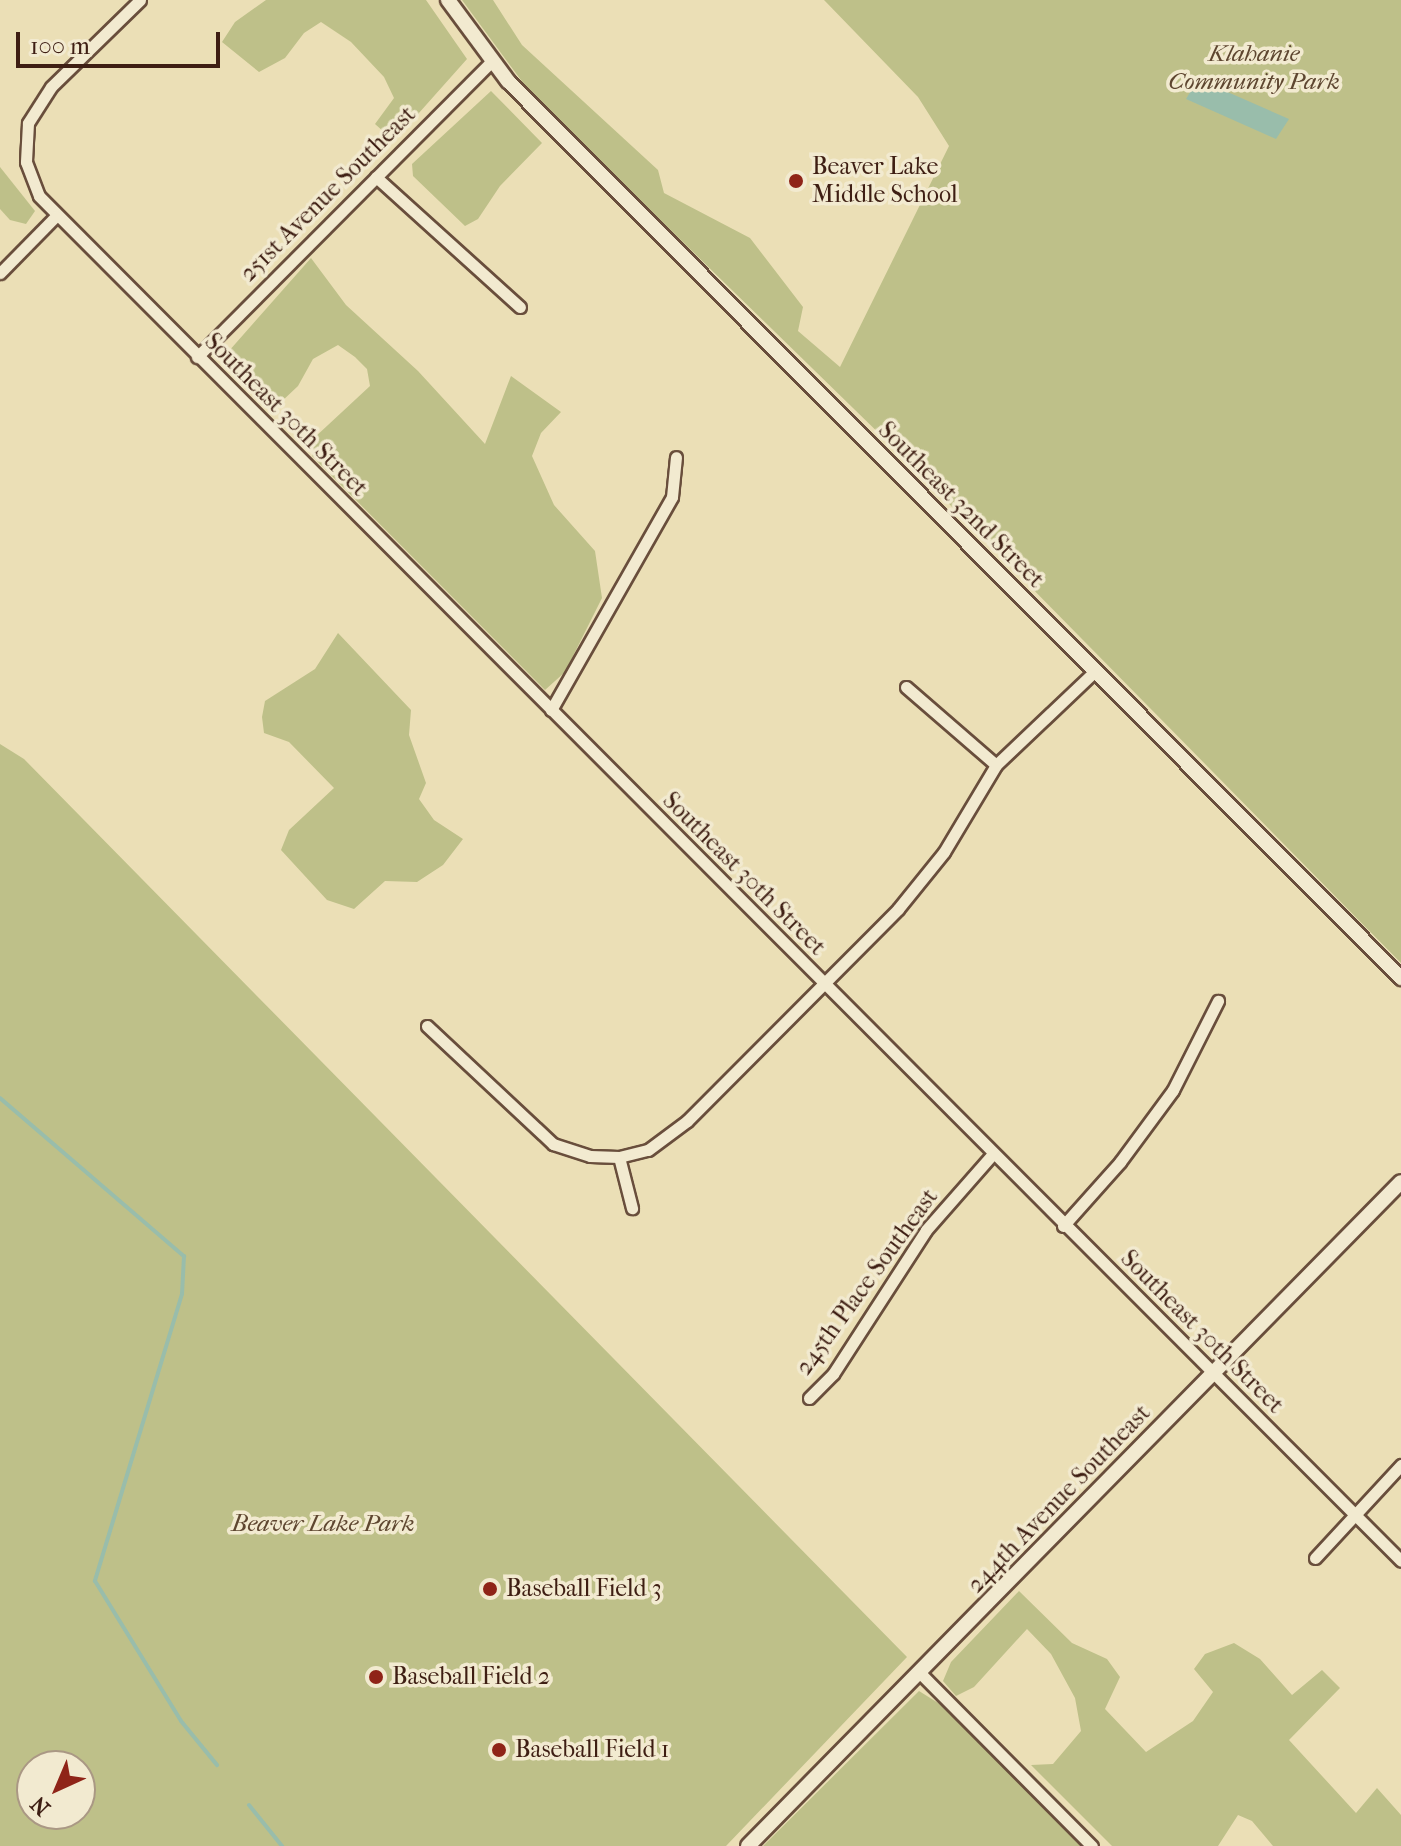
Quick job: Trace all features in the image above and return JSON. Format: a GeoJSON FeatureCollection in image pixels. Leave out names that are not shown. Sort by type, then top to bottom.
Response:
{"type":"FeatureCollection","features":[{"type":"Feature","properties":{"kind":"street","name":"Southeast 30th Street"},"geometry":{"type":"LineString","coordinates":[[140,0],[51,87],[28,123],[26,162],[39,196],[992,1155],[1401,1561]]}},
{"type":"Feature","properties":{"kind":"street","name":"Southeast 32nd Street"},"geometry":{"type":"LineString","coordinates":[[448,0],[491,62],[1401,978]]}},
{"type":"Feature","properties":{"kind":"street","name":"251st Avenue Southeast"},"geometry":{"type":"LineString","coordinates":[[197,357],[491,62]]}},
{"type":"Feature","properties":{"kind":"street"},"geometry":{"type":"LineString","coordinates":[[376,177],[520,307]]}},
{"type":"Feature","properties":{"kind":"street"},"geometry":{"type":"LineString","coordinates":[[0,273],[56,216]]}},
{"type":"Feature","properties":{"kind":"street"},"geometry":{"type":"LineString","coordinates":[[551,710],[672,497],[676,457]]}},
{"type":"Feature","properties":{"kind":"street"},"geometry":{"type":"LineString","coordinates":[[427,1026],[553,1144],[590,1156],[619,1157],[648,1150],[687,1121],[925,878],[996,765],[1095,671]]}},
{"type":"Feature","properties":{"kind":"street"},"geometry":{"type":"LineString","coordinates":[[906,687],[996,765]]}},
{"type":"Feature","properties":{"kind":"street"},"geometry":{"type":"LineString","coordinates":[[1063,1226],[1120,1162],[1173,1090],[1218,1001]]}},
{"type":"Feature","properties":{"kind":"street","name":"245th Place Southeast"},"geometry":{"type":"LineString","coordinates":[[809,1398],[833,1374],[926,1230],[992,1155]]}},
{"type":"Feature","properties":{"kind":"street"},"geometry":{"type":"LineString","coordinates":[[619,1157],[632,1208]]}},
{"type":"Feature","properties":{"kind":"street","name":"244th Avenue Southeast"},"geometry":{"type":"LineString","coordinates":[[748,1846],[1401,1182]]}},
{"type":"Feature","properties":{"kind":"street"},"geometry":{"type":"LineString","coordinates":[[1315,1558],[1401,1465]]}},
{"type":"Feature","properties":{"kind":"street"},"geometry":{"type":"LineString","coordinates":[[920,1673],[1092,1846]]}},
{"type":"Feature","properties":{"kind":"green space"},"geometry":{"type":"Polygon","coordinates":[[[266,0],[426,0],[467,59],[394,141],[375,124],[394,98],[384,77],[351,42],[321,22],[304,33],[285,58],[259,72],[222,42],[235,22],[266,0]]]}},
{"type":"Feature","properties":{"kind":"green space","name":"Klahanie Community Park"},"geometry":{"type":"Polygon","coordinates":[[[462,0],[493,0],[522,45],[658,170],[664,193],[750,238],[803,307],[798,331],[840,367],[949,146],[918,97],[824,0],[1401,0],[1401,963],[894,448],[532,95],[462,0]]]}},
{"type":"Feature","properties":{"kind":"green space"},"geometry":{"type":"Polygon","coordinates":[[[491,91],[542,143],[500,186],[478,219],[465,226],[413,176],[412,164],[491,91]]]}},
{"type":"Feature","properties":{"kind":"green space"},"geometry":{"type":"Polygon","coordinates":[[[0,167],[35,211],[26,224],[10,220],[0,209],[0,167]]]}},
{"type":"Feature","properties":{"kind":"green space"},"geometry":{"type":"Polygon","coordinates":[[[311,258],[346,305],[418,371],[485,444],[511,376],[561,412],[541,433],[532,456],[554,505],[595,551],[602,598],[565,672],[545,690],[312,456],[314,438],[370,386],[367,369],[338,345],[313,359],[298,386],[280,403],[266,406],[221,360],[311,258]]]}},
{"type":"Feature","properties":{"kind":"green space"},"geometry":{"type":"Polygon","coordinates":[[[338,633],[411,710],[409,735],[426,783],[419,799],[434,820],[463,839],[443,865],[417,882],[385,881],[354,909],[327,900],[281,850],[289,830],[334,788],[289,742],[264,733],[262,717],[265,701],[315,669],[338,633]]]}},
{"type":"Feature","properties":{"kind":"green space","name":"Beaver Lake Park"},"geometry":{"type":"Polygon","coordinates":[[[0,744],[24,759],[907,1657],[726,1846],[0,1846],[0,744]]]}},
{"type":"Feature","properties":{"kind":"green space"},"geometry":{"type":"Polygon","coordinates":[[[1019,1591],[1072,1643],[1107,1659],[1120,1677],[1105,1709],[1146,1752],[1193,1721],[1213,1692],[1194,1669],[1205,1654],[1234,1643],[1260,1659],[1292,1695],[1322,1670],[1340,1688],[1289,1740],[1356,1813],[1377,1788],[1401,1815],[1401,1846],[1273,1846],[1252,1821],[1238,1815],[1218,1846],[1112,1846],[1031,1765],[1053,1764],[1081,1731],[1075,1698],[1051,1654],[1027,1629],[974,1687],[956,1696],[943,1681],[951,1662],[1019,1591]]]}},
{"type":"Feature","properties":{"kind":"green space"},"geometry":{"type":"Polygon","coordinates":[[[919,1691],[943,1706],[1085,1846],[763,1846],[919,1691]]]}},
{"type":"Feature","properties":{"kind":"shaded area"},"geometry":{"type":"Polygon","coordinates":[[[1198,79],[1289,119],[1276,139],[1186,99],[1198,79]]]}},
{"type":"Feature","properties":{"kind":"waterway"},"geometry":{"type":"LineString","coordinates":[[0,1098],[184,1256],[182,1294],[95,1581],[181,1721],[217,1765]]}},
{"type":"Feature","properties":{"kind":"waterway"},"geometry":{"type":"LineString","coordinates":[[249,1805],[282,1846]]}},
{"type":"Feature","properties":{"kind":"place","name":"Beaver Lake Middle School"},"geometry":{"type":"Point","coordinates":[796,181]}},
{"type":"Feature","properties":{"kind":"place","name":"Baseball Field 3"},"geometry":{"type":"Point","coordinates":[490,1589]}},
{"type":"Feature","properties":{"kind":"place","name":"Baseball Field 2"},"geometry":{"type":"Point","coordinates":[376,1677]}},
{"type":"Feature","properties":{"kind":"place","name":"Baseball Field 1"},"geometry":{"type":"Point","coordinates":[499,1750]}}]}
